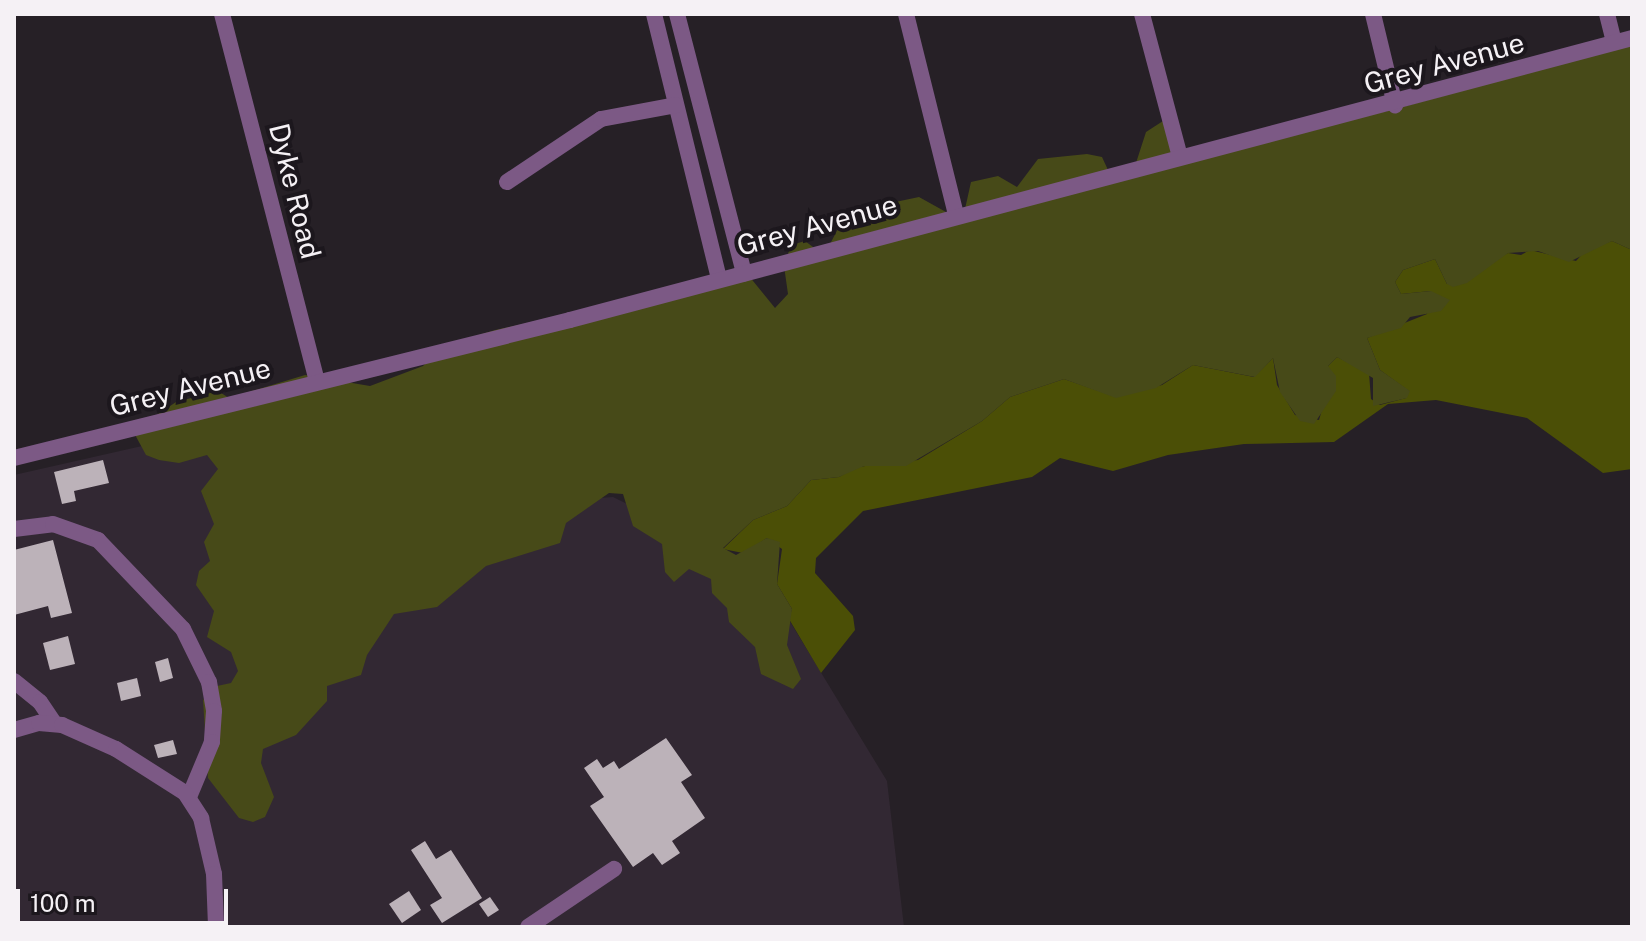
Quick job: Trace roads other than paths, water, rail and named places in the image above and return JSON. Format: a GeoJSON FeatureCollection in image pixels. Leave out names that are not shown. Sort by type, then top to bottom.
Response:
{"type":"FeatureCollection","features":[{"type":"Feature","properties":{"kind":"street","name":"Dyke Road"},"geometry":{"type":"LineString","coordinates":[[222,14],[317,381]]}},
{"type":"Feature","properties":{"kind":"street"},"geometry":{"type":"LineString","coordinates":[[654,14],[719,279]]}},
{"type":"Feature","properties":{"kind":"street"},"geometry":{"type":"LineString","coordinates":[[677,14],[744,273]]}},
{"type":"Feature","properties":{"kind":"street"},"geometry":{"type":"LineString","coordinates":[[906,14],[956,214]]}},
{"type":"Feature","properties":{"kind":"street"},"geometry":{"type":"LineString","coordinates":[[1142,14],[1180,157]]}},
{"type":"Feature","properties":{"kind":"street"},"geometry":{"type":"LineString","coordinates":[[1373,14],[1395,105]]}},
{"type":"Feature","properties":{"kind":"street"},"geometry":{"type":"LineString","coordinates":[[1607,14],[1614,42]]}},
{"type":"Feature","properties":{"kind":"street","name":"Grey Avenue"},"geometry":{"type":"LineString","coordinates":[[14,458],[744,273],[956,214],[1395,105],[1632,38]]}},
{"type":"Feature","properties":{"kind":"street"},"geometry":{"type":"LineString","coordinates":[[507,182],[560,151],[594,122],[676,105]]}},
{"type":"Feature","properties":{"kind":"street"},"geometry":{"type":"LineString","coordinates":[[14,529],[53,524],[77,528],[98,540],[183,629],[209,682],[214,711],[212,742],[189,797]]}},
{"type":"Feature","properties":{"kind":"street"},"geometry":{"type":"LineString","coordinates":[[14,681],[40,702],[54,723]]}},
{"type":"Feature","properties":{"kind":"street"},"geometry":{"type":"LineString","coordinates":[[14,730],[54,723],[116,749],[189,797],[201,818],[214,874],[216,927]]}},
{"type":"Feature","properties":{"kind":"street"},"geometry":{"type":"LineString","coordinates":[[528,927],[614,869]]}}]}
